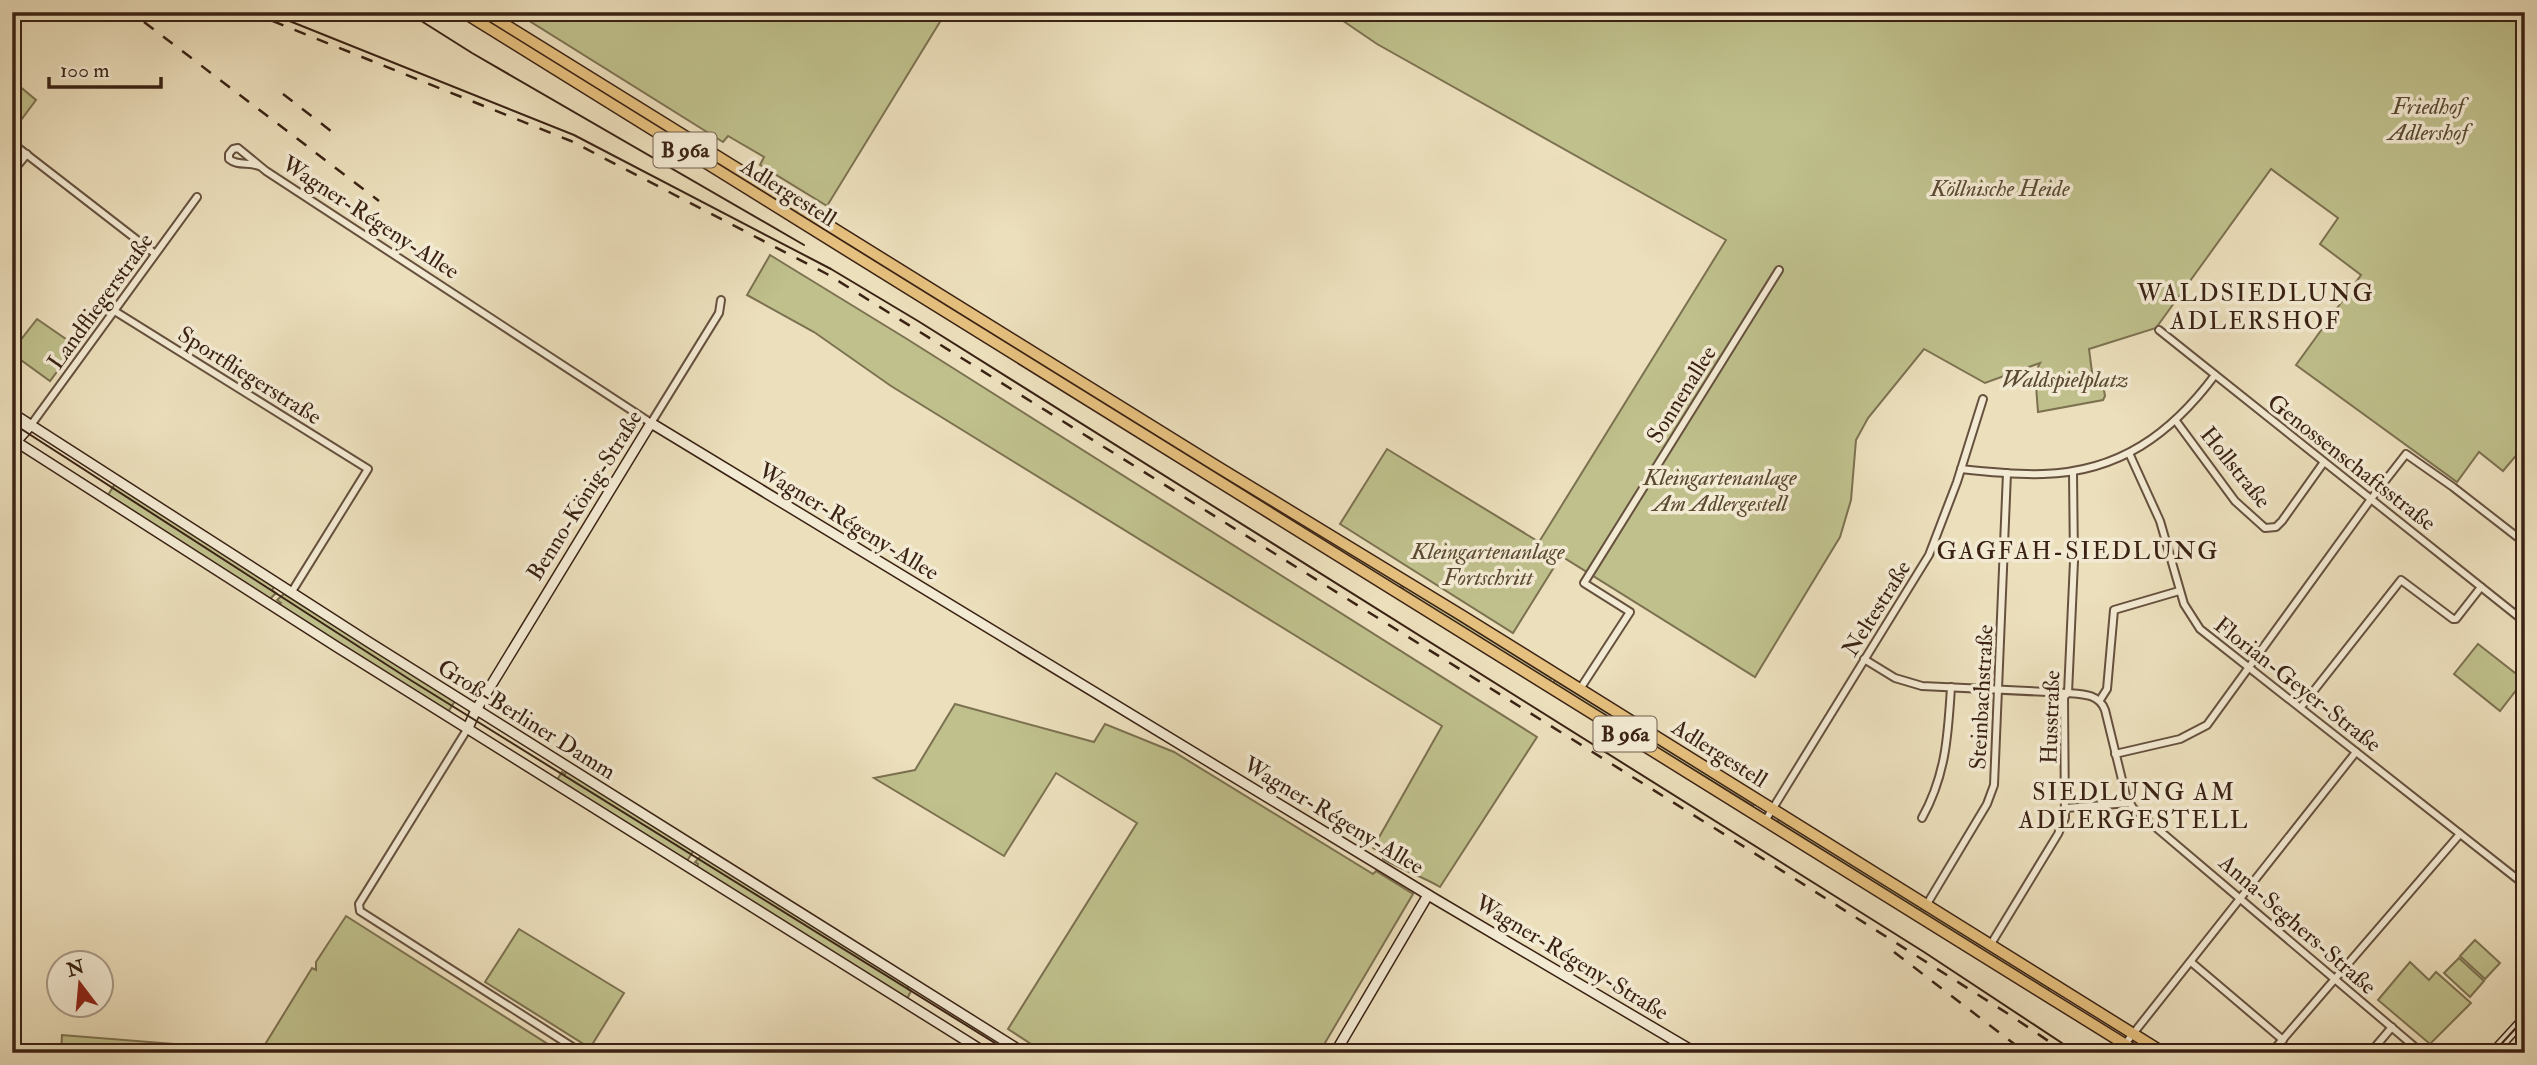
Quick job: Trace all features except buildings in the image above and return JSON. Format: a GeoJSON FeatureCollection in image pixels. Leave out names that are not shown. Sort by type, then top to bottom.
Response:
{"type":"FeatureCollection","features":[{"type":"Feature","properties":{"kind":"main road","name":"Adlergestell"},"geometry":{"type":"LineString","coordinates":[[463,12],[2139,1053]]}},
{"type":"Feature","properties":{"kind":"main road","name":"Adlergestell"},"geometry":{"type":"LineString","coordinates":[[485,12],[2164,1053]]}},
{"type":"Feature","properties":{"kind":"main road"},"geometry":{"type":"LineString","coordinates":[[952,316],[958,306]]}},
{"type":"Feature","properties":{"kind":"main road","name":"Groß-Berliner Damm"},"geometry":{"type":"LineString","coordinates":[[12,413],[476,710],[1024,1053]]}},
{"type":"Feature","properties":{"kind":"main road","name":"Benno-König-Straße"},"geometry":{"type":"LineString","coordinates":[[468,729],[476,710],[651,424]]}},
{"type":"Feature","properties":{"kind":"main road","name":"Wagner-Régeny-Allee"},"geometry":{"type":"LineString","coordinates":[[651,424],[1428,894]]}},
{"type":"Feature","properties":{"kind":"main road"},"geometry":{"type":"LineString","coordinates":[[13,440],[31,425]]}},
{"type":"Feature","properties":{"kind":"main road","name":"Groß-Berliner Damm"},"geometry":{"type":"LineString","coordinates":[[13,440],[986,1053]]}},
{"type":"Feature","properties":{"kind":"main road"},"geometry":{"type":"LineString","coordinates":[[1212,477],[1218,467]]}},
{"type":"Feature","properties":{"kind":"main road"},"geometry":{"type":"LineString","coordinates":[[1335,1053],[1428,894]]}},
{"type":"Feature","properties":{"kind":"main road","name":"Wagner-Régeny-Straße"},"geometry":{"type":"LineString","coordinates":[[1428,894],[1696,1053]]}},
{"type":"Feature","properties":{"kind":"main road"},"geometry":{"type":"LineString","coordinates":[[2493,1053],[2524,1020]]}},
{"type":"Feature","properties":{"kind":"street"},"geometry":{"type":"LineString","coordinates":[[12,143],[154,253]]}},
{"type":"Feature","properties":{"kind":"street"},"geometry":{"type":"LineString","coordinates":[[12,172],[27,154]]}},
{"type":"Feature","properties":{"kind":"street","name":"Wagner-Régeny-Allee"},"geometry":{"type":"LineString","coordinates":[[259,166],[651,424]]}},
{"type":"Feature","properties":{"kind":"street","name":"Landfliegerstraße"},"geometry":{"type":"LineString","coordinates":[[31,425],[197,197]]}},
{"type":"Feature","properties":{"kind":"street","name":"Sonnenallee"},"geometry":{"type":"LineString","coordinates":[[1580,689],[1629,612],[1584,583],[1779,271]]}},
{"type":"Feature","properties":{"kind":"street","name":"Benno-König-Straße"},"geometry":{"type":"LineString","coordinates":[[651,424],[719,313],[721,300]]}},
{"type":"Feature","properties":{"kind":"street","name":"Sportfliegerstraße"},"geometry":{"type":"LineString","coordinates":[[113,310],[368,469],[291,593]]}},
{"type":"Feature","properties":{"kind":"street","name":"Genossenschaftsstraße"},"geometry":{"type":"LineString","coordinates":[[2159,330],[2525,622]]}},
{"type":"Feature","properties":{"kind":"street"},"geometry":{"type":"LineString","coordinates":[[1961,469],[2041,475],[2073,472],[2129,453],[2176,421],[2215,375]]}},
{"type":"Feature","properties":{"kind":"street","name":"Neltestraße"},"geometry":{"type":"LineString","coordinates":[[1765,821],[1929,555],[1961,469],[1983,398]]}},
{"type":"Feature","properties":{"kind":"street","name":"Hollstraße"},"geometry":{"type":"LineString","coordinates":[[2176,421],[2235,501],[2265,528],[2276,527],[2282,521],[2324,462]]}},
{"type":"Feature","properties":{"kind":"street","name":"Florian-Geyer-Straße"},"geometry":{"type":"LineString","coordinates":[[2129,453],[2160,521],[2179,591],[2190,617],[2200,629],[2525,884]]}},
{"type":"Feature","properties":{"kind":"street"},"geometry":{"type":"LineString","coordinates":[[2116,754],[2180,739],[2207,725],[2406,454],[2525,543]]}},
{"type":"Feature","properties":{"kind":"street","name":"Husstraße"},"geometry":{"type":"LineString","coordinates":[[1991,944],[2062,827],[2066,808],[2064,697],[2068,693],[2074,561],[2073,472]]}},
{"type":"Feature","properties":{"kind":"street","name":"Steinbachstraße"},"geometry":{"type":"LineString","coordinates":[[1927,904],[1992,792],[1999,690],[2007,473]]}},
{"type":"Feature","properties":{"kind":"street"},"geometry":{"type":"LineString","coordinates":[[2301,707],[2398,583],[2404,581],[2453,619],[2456,619],[2482,587]]}},
{"type":"Feature","properties":{"kind":"street"},"geometry":{"type":"LineString","coordinates":[[2100,700],[2107,689],[2114,610],[2179,591]]}},
{"type":"Feature","properties":{"kind":"street"},"geometry":{"type":"LineString","coordinates":[[1864,659],[1907,683],[2068,693],[2090,695],[2100,700],[2105,710],[2129,803],[2066,808]]}},
{"type":"Feature","properties":{"kind":"street"},"geometry":{"type":"LineString","coordinates":[[1922,818],[1935,795],[1948,746],[1951,687]]}},
{"type":"Feature","properties":{"kind":"street"},"geometry":{"type":"LineString","coordinates":[[468,729],[359,904],[360,911],[582,1053]]}},
{"type":"Feature","properties":{"kind":"street"},"geometry":{"type":"LineString","coordinates":[[2125,1044],[2356,752]]}},
{"type":"Feature","properties":{"kind":"street","name":"Anna-Seghers-Straße"},"geometry":{"type":"LineString","coordinates":[[2129,803],[2422,1053]]}},
{"type":"Feature","properties":{"kind":"street"},"geometry":{"type":"LineString","coordinates":[[2271,1053],[2460,834]]}},
{"type":"Feature","properties":{"kind":"street"},"geometry":{"type":"LineString","coordinates":[[2191,962],[2283,1040]]}},
{"type":"Feature","properties":{"kind":"street"},"geometry":{"type":"LineString","coordinates":[[2370,1053],[2392,1027]]}},
{"type":"Feature","properties":{"kind":"green space"},"geometry":{"type":"Polygon","coordinates":[[[470,12],[479,12],[730,168],[727,172],[470,12]]]}},
{"type":"Feature","properties":{"kind":"green space"},"geometry":{"type":"Polygon","coordinates":[[[515,12],[946,12],[827,206],[760,165],[764,157],[728,136],[723,142],[515,12]]]}},
{"type":"Feature","properties":{"kind":"green space"},"geometry":{"type":"Polygon","coordinates":[[[1330,12],[2525,12],[2525,445],[2503,471],[2479,452],[2457,482],[2296,365],[2361,275],[2320,244],[2338,218],[2271,169],[2156,328],[2089,349],[2093,380],[2102,378],[2105,396],[2103,400],[2038,412],[2035,373],[2040,363],[1985,383],[1924,349],[1868,418],[1856,440],[1851,500],[1840,537],[1755,677],[1561,556],[1513,633],[1340,524],[1387,449],[1539,542],[1726,240],[1377,44],[1330,12]]]}},
{"type":"Feature","properties":{"kind":"green space"},"geometry":{"type":"Polygon","coordinates":[[[12,80],[36,100],[21,120],[12,113],[12,80]]]}},
{"type":"Feature","properties":{"kind":"green space"},"geometry":{"type":"Polygon","coordinates":[[[770,255],[1537,737],[1440,887],[1383,859],[1384,855],[1373,848],[1442,726],[891,386],[814,332],[747,295],[770,255]]]}},
{"type":"Feature","properties":{"kind":"green space"},"geometry":{"type":"Polygon","coordinates":[[[968,316],[1207,464],[1161,441],[966,320],[968,316]]]}},
{"type":"Feature","properties":{"kind":"green space"},"geometry":{"type":"Polygon","coordinates":[[[37,319],[76,346],[50,381],[14,355],[18,348],[12,344],[15,339],[19,342],[37,319]]]}},
{"type":"Feature","properties":{"kind":"green space"},"geometry":{"type":"Polygon","coordinates":[[[1225,481],[1265,500],[1402,585],[1400,589],[1225,481]]]}},
{"type":"Feature","properties":{"kind":"green space"},"geometry":{"type":"Polygon","coordinates":[[[115,484],[274,587],[272,590],[276,593],[269,600],[108,495],[115,484]]]}},
{"type":"Feature","properties":{"kind":"green space"},"geometry":{"type":"Polygon","coordinates":[[[1404,586],[1551,678],[1550,682],[1402,591],[1404,586]]]}},
{"type":"Feature","properties":{"kind":"green space"},"geometry":{"type":"Polygon","coordinates":[[[284,594],[455,701],[448,712],[279,606],[281,603],[277,600],[284,594]]]}},
{"type":"Feature","properties":{"kind":"green space"},"geometry":{"type":"Polygon","coordinates":[[[2478,644],[2524,680],[2500,711],[2454,674],[2478,644]]]}},
{"type":"Feature","properties":{"kind":"green space"},"geometry":{"type":"Polygon","coordinates":[[[1554,680],[1755,804],[1753,806],[1553,684],[1554,680]]]}},
{"type":"Feature","properties":{"kind":"green space"},"geometry":{"type":"Polygon","coordinates":[[[955,704],[1094,742],[1105,724],[1174,752],[1373,874],[1376,871],[1413,894],[1319,1053],[1045,1053],[1008,1029],[1137,823],[1056,773],[1004,856],[874,778],[915,770],[955,704]]]}},
{"type":"Feature","properties":{"kind":"green space"},"geometry":{"type":"Polygon","coordinates":[[[567,771],[694,850],[687,861],[557,780],[562,772],[565,774],[567,771]]]}},
{"type":"Feature","properties":{"kind":"green space"},"geometry":{"type":"Polygon","coordinates":[[[1779,819],[1922,908],[1919,912],[1777,823],[1779,819]]]}},
{"type":"Feature","properties":{"kind":"green space"},"geometry":{"type":"Polygon","coordinates":[[[702,855],[909,985],[907,988],[911,991],[907,999],[697,867],[695,862],[702,855]]]}},
{"type":"Feature","properties":{"kind":"green space"},"geometry":{"type":"Polygon","coordinates":[[[1925,909],[2050,987],[2047,991],[1922,913],[1925,909]]]}},
{"type":"Feature","properties":{"kind":"green space"},"geometry":{"type":"Polygon","coordinates":[[[346,916],[562,1053],[61,1053],[62,1035],[261,1051],[312,968],[316,970],[316,962],[346,916]]]}},
{"type":"Feature","properties":{"kind":"green space"},"geometry":{"type":"Polygon","coordinates":[[[519,929],[624,993],[590,1048],[485,982],[519,929]]]}},
{"type":"Feature","properties":{"kind":"green space"},"geometry":{"type":"Polygon","coordinates":[[[2475,940],[2500,963],[2485,979],[2460,956],[2475,940]]]}},
{"type":"Feature","properties":{"kind":"green space"},"geometry":{"type":"Polygon","coordinates":[[[2459,958],[2484,981],[2470,997],[2444,973],[2459,958]]]}},
{"type":"Feature","properties":{"kind":"green space"},"geometry":{"type":"Polygon","coordinates":[[[2410,962],[2429,980],[2436,972],[2471,1003],[2430,1044],[2378,1000],[2410,962]]]}},
{"type":"Feature","properties":{"kind":"tram line"},"geometry":{"type":"LineString","coordinates":[[267,12],[574,135],[831,269],[1924,952],[2077,1053]]}},
{"type":"Feature","properties":{"kind":"tram line"},"geometry":{"type":"LineString","coordinates":[[407,12],[472,53],[804,245]]}},
{"type":"Feature","properties":{"kind":"tram line"},"geometry":{"type":"LineString","coordinates":[[12,423],[412,681],[1011,1053]]}},
{"type":"Feature","properties":{"kind":"tram line"},"geometry":{"type":"LineString","coordinates":[[2493,1053],[2525,1018]]}},
{"type":"Feature","properties":{"kind":"railway"},"geometry":{"type":"LineString","coordinates":[[250,12],[571,141],[827,274],[1735,841],[2066,1053]]}},
{"type":"Feature","properties":{"kind":"railway"},"geometry":{"type":"LineString","coordinates":[[144,22],[379,201]]}},
{"type":"Feature","properties":{"kind":"railway"},"geometry":{"type":"LineString","coordinates":[[283,94],[340,138]]}},
{"type":"Feature","properties":{"kind":"railway"},"geometry":{"type":"LineString","coordinates":[[1894,952],[2026,1053]]}},
{"type":"Feature","properties":{"kind":"district","name":"WALDSIEDLUNG ADLERSHOF"},"geometry":{"type":"Point","coordinates":[2256,307]}},
{"type":"Feature","properties":{"kind":"district","name":"GAGFAH-SIEDLUNG"},"geometry":{"type":"Point","coordinates":[2078,551]}},
{"type":"Feature","properties":{"kind":"district","name":"SIEDLUNG AM ADLERGESTELL"},"geometry":{"type":"Point","coordinates":[2134,806]}},
{"type":"Feature","properties":{"kind":"park label","name":"Friedhof Adlershof"},"geometry":{"type":"Point","coordinates":[2428,119]}},
{"type":"Feature","properties":{"kind":"park label","name":"Köllnische Heide"},"geometry":{"type":"Point","coordinates":[2000,188]}},
{"type":"Feature","properties":{"kind":"park label","name":"Waldspielplatz"},"geometry":{"type":"Point","coordinates":[2065,379]}},
{"type":"Feature","properties":{"kind":"park label","name":"Kleingartenanlage Am Adlergestell"},"geometry":{"type":"Point","coordinates":[1720,490]}},
{"type":"Feature","properties":{"kind":"park label","name":"Kleingartenanlage Fortschritt"},"geometry":{"type":"Point","coordinates":[1488,564]}}]}
